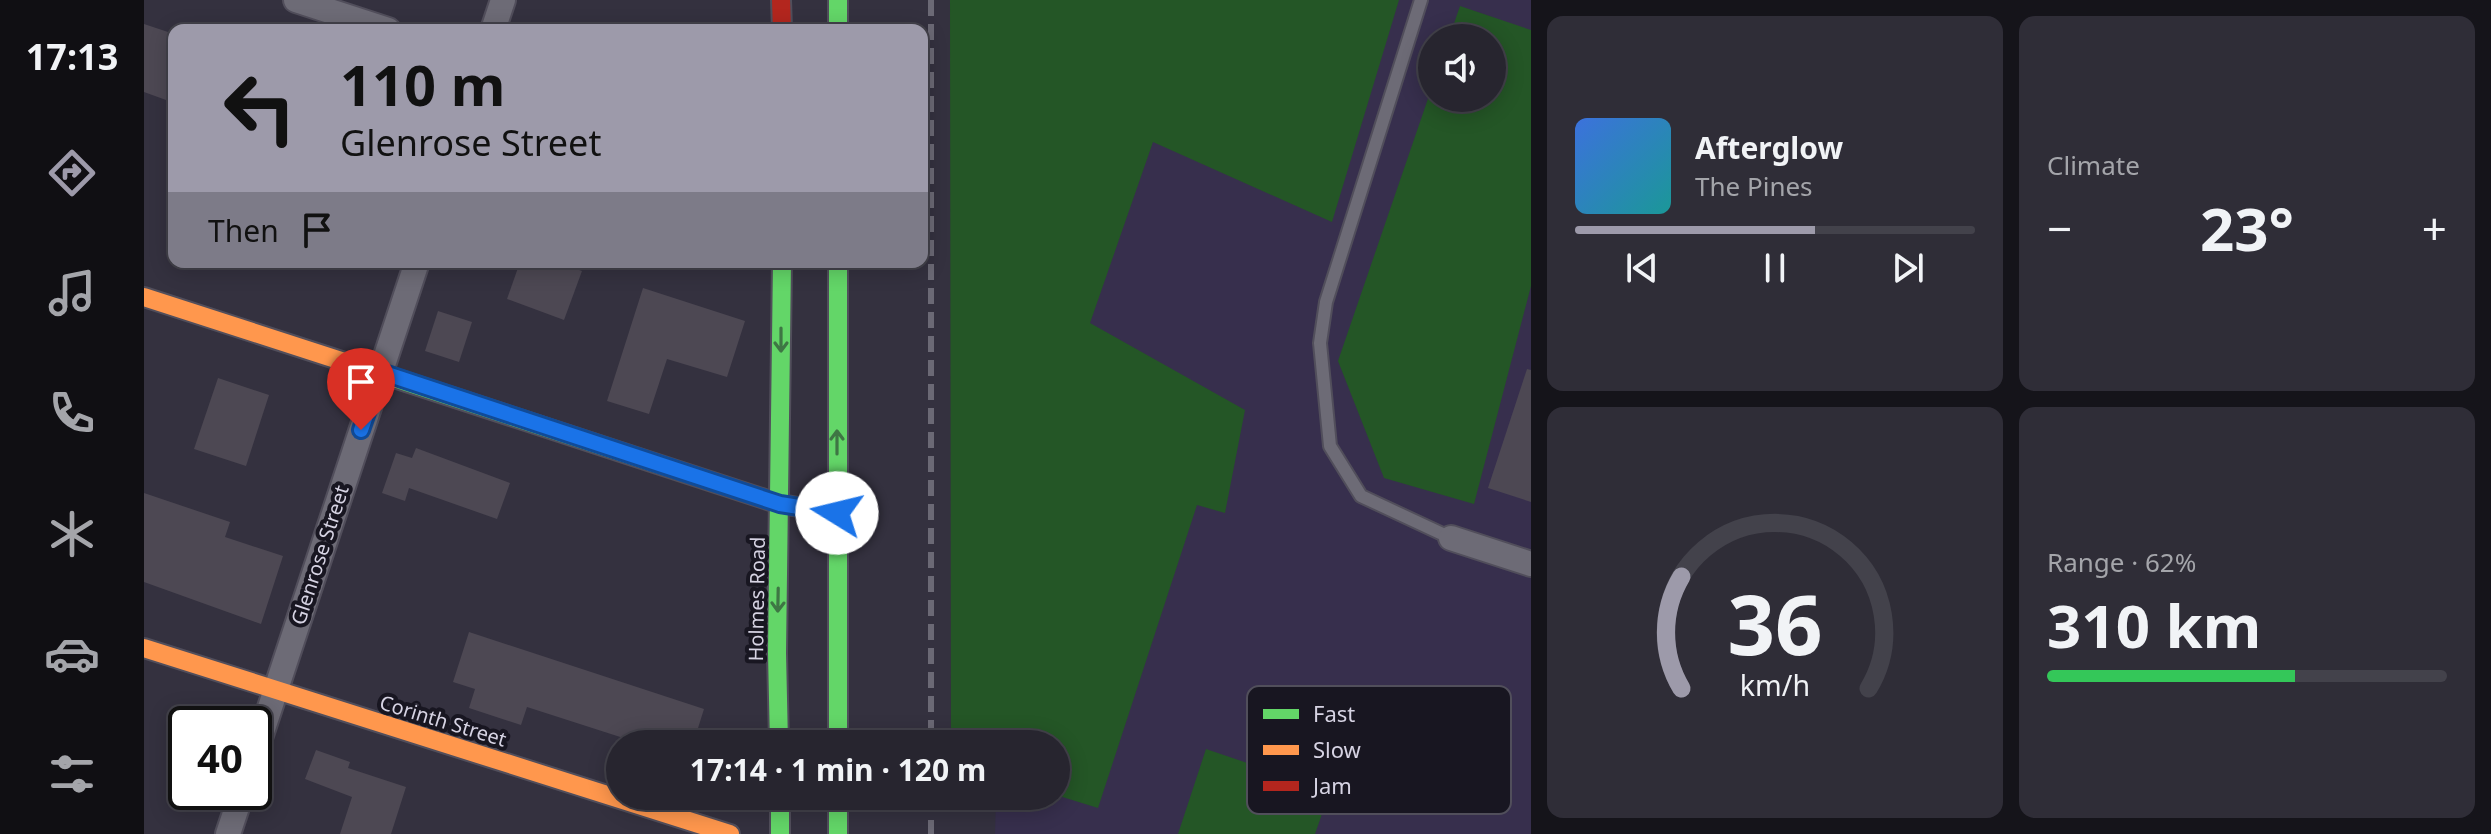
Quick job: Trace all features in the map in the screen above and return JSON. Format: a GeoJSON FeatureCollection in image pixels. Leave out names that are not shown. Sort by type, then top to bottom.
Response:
{"type":"FeatureCollection","features":[{"type":"Feature","properties":{"kind":"street"},"geometry":{"type":"LineString","coordinates":[[296,0],[370,24]]}},
{"type":"Feature","properties":{"kind":"street"},"geometry":{"type":"LineString","coordinates":[[495,24],[503,0]]}},
{"type":"Feature","properties":{"kind":"street"},"geometry":{"type":"LineString","coordinates":[[781,0],[782,24]]}},
{"type":"Feature","properties":{"kind":"street"},"geometry":{"type":"LineString","coordinates":[[838,0],[838,24]]}},
{"type":"Feature","properties":{"kind":"street","name":"Glenrose Street"},"geometry":{"type":"LineString","coordinates":[[271,706],[415,268]]}},
{"type":"Feature","properties":{"kind":"street","name":"Holmes Road"},"geometry":{"type":"LineString","coordinates":[[779,730],[782,268]]}},
{"type":"Feature","properties":{"kind":"street"},"geometry":{"type":"LineString","coordinates":[[838,268],[838,730]]}},
{"type":"Feature","properties":{"kind":"street"},"geometry":{"type":"LineString","coordinates":[[144,297],[780,504],[837,513]]}},
{"type":"Feature","properties":{"kind":"street"},"geometry":{"type":"LineString","coordinates":[[1451,538],[1531,564]]}},
{"type":"Feature","properties":{"kind":"street","name":"Corinth Street"},"geometry":{"type":"LineString","coordinates":[[144,648],[730,834]]}},
{"type":"Feature","properties":{"kind":"street"},"geometry":{"type":"LineString","coordinates":[[228,834],[236,810]]}},
{"type":"Feature","properties":{"kind":"street"},"geometry":{"type":"LineString","coordinates":[[780,810],[780,834]]}},
{"type":"Feature","properties":{"kind":"street"},"geometry":{"type":"LineString","coordinates":[[838,810],[838,834]]}},
{"type":"Feature","properties":{"kind":"lane"},"geometry":{"type":"LineString","coordinates":[[1421,0],[1326,302],[1320,343],[1330,446],[1361,496],[1451,538]]}},
{"type":"Feature","properties":{"kind":"shaded area"},"geometry":{"type":"Polygon","coordinates":[[[996,0],[1531,0],[1531,834],[995,834],[996,810],[1070,810],[1070,730],[1055,730],[996,0]]]}},
{"type":"Feature","properties":{"kind":"green space"},"geometry":{"type":"Polygon","coordinates":[[[950,0],[1399,0],[1332,222],[1153,142],[1090,323],[1245,410],[1225,513],[1197,505],[1098,808],[1070,799],[1070,730],[951,730],[950,0]]]}},
{"type":"Feature","properties":{"kind":"green space"},"geometry":{"type":"Polygon","coordinates":[[[1460,6],[1531,30],[1531,286],[1474,504],[1384,478],[1338,361],[1423,112],[1506,112],[1506,24],[1454,24],[1460,6]]]}},
{"type":"Feature","properties":{"kind":"green space"},"geometry":{"type":"Polygon","coordinates":[[[1206,749],[1247,763],[1247,814],[1322,814],[1315,834],[1178,834],[1206,749]]]}},
{"type":"Feature","properties":{"kind":"building"},"geometry":{"type":"Polygon","coordinates":[[[144,24],[168,32],[168,95],[166,100],[144,92],[144,24]]]}},
{"type":"Feature","properties":{"kind":"building"},"geometry":{"type":"Polygon","coordinates":[[[518,268],[574,268],[582,271],[564,320],[507,299],[518,268]]]}},
{"type":"Feature","properties":{"kind":"building"},"geometry":{"type":"Polygon","coordinates":[[[643,288],[745,321],[727,377],[667,359],[649,414],[607,401],[643,288]]]}},
{"type":"Feature","properties":{"kind":"building"},"geometry":{"type":"Polygon","coordinates":[[[438,311],[472,322],[459,362],[425,351],[438,311]]]}},
{"type":"Feature","properties":{"kind":"building"},"geometry":{"type":"Polygon","coordinates":[[[1527,369],[1531,370],[1531,502],[1488,488],[1527,369]]]}},
{"type":"Feature","properties":{"kind":"building"},"geometry":{"type":"Polygon","coordinates":[[[218,378],[269,395],[246,466],[194,449],[218,378]]]}},
{"type":"Feature","properties":{"kind":"building"},"geometry":{"type":"Polygon","coordinates":[[[416,448],[510,483],[497,519],[409,488],[405,501],[382,493],[396,453],[412,458],[416,448]]]}},
{"type":"Feature","properties":{"kind":"building"},"geometry":{"type":"Polygon","coordinates":[[[144,493],[230,522],[225,537],[283,556],[261,624],[144,582],[144,493]]]}},
{"type":"Feature","properties":{"kind":"building"},"geometry":{"type":"Polygon","coordinates":[[[469,632],[704,709],[697,730],[606,730],[606,732],[527,707],[521,725],[469,708],[475,689],[453,682],[469,632]]]}},
{"type":"Feature","properties":{"kind":"building"},"geometry":{"type":"Polygon","coordinates":[[[316,750],[350,762],[348,768],[406,787],[391,834],[340,834],[352,797],[305,779],[316,750]]]}},
{"type":"Feature","properties":{"kind":"railway"},"geometry":{"type":"LineString","coordinates":[[931,0],[931,730]]}},
{"type":"Feature","properties":{"kind":"railway"},"geometry":{"type":"LineString","coordinates":[[931,810],[931,834]]}},
{"type":"Feature","properties":{"kind":"traffic: fast"},"geometry":{"type":"LineString","coordinates":[[838,0],[838,24]]}},
{"type":"Feature","properties":{"kind":"traffic: fast"},"geometry":{"type":"LineString","coordinates":[[779,730],[782,268]]}},
{"type":"Feature","properties":{"kind":"traffic: fast"},"geometry":{"type":"LineString","coordinates":[[838,268],[838,730]]}},
{"type":"Feature","properties":{"kind":"traffic: fast"},"geometry":{"type":"LineString","coordinates":[[397,379],[780,504],[837,513]]}},
{"type":"Feature","properties":{"kind":"traffic: fast"},"geometry":{"type":"LineString","coordinates":[[780,810],[780,834]]}},
{"type":"Feature","properties":{"kind":"traffic: fast"},"geometry":{"type":"LineString","coordinates":[[838,810],[838,834]]}},
{"type":"Feature","properties":{"kind":"traffic: slow"},"geometry":{"type":"LineString","coordinates":[[144,297],[397,379]]}},
{"type":"Feature","properties":{"kind":"traffic: slow"},"geometry":{"type":"LineString","coordinates":[[144,648],[730,834]]}},
{"type":"Feature","properties":{"kind":"traffic: jam"},"geometry":{"type":"LineString","coordinates":[[781,0],[782,24]]}},
{"type":"Feature","properties":{"kind":"route"},"geometry":{"type":"LineString","coordinates":[[361,430],[381,372],[780,504],[837,513]]}}]}
